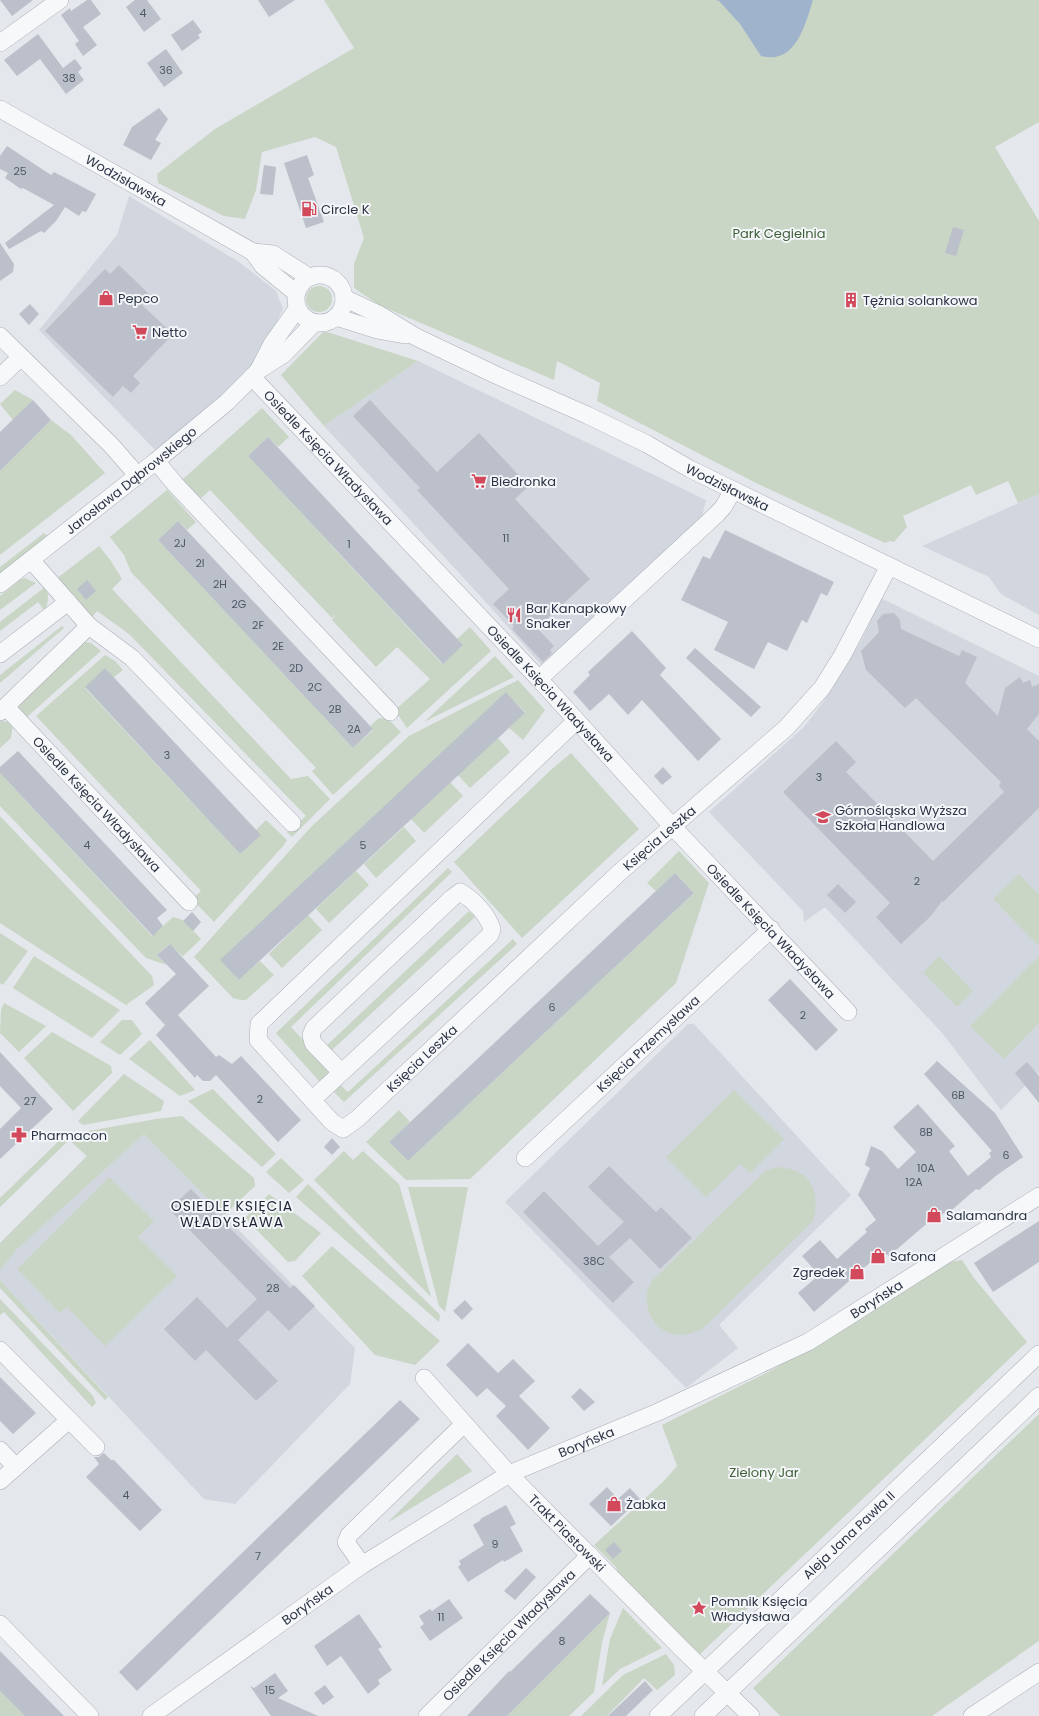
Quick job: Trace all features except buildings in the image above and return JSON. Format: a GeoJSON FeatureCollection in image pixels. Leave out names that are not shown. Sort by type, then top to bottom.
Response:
{"type":"FeatureCollection","features":[{"type":"Feature","properties":{"kind":"street"},"geometry":{"type":"LineString","coordinates":[[0,43],[60,0]]}},
{"type":"Feature","properties":{"kind":"street","name":"Wodzisławska"},"geometry":{"type":"LineString","coordinates":[[0,109],[253,252],[272,254],[309,277]]}},
{"type":"Feature","properties":{"kind":"street","name":"Wodzisławska"},"geometry":{"type":"LineString","coordinates":[[253,252],[263,266],[297,301]]}},
{"type":"Feature","properties":{"kind":"street"},"geometry":{"type":"LineString","coordinates":[[320,275],[331,278],[340,286],[344,298],[342,309],[336,318],[325,323],[314,323],[304,318],[297,301],[300,285],[309,277],[320,275]]}},
{"type":"Feature","properties":{"kind":"street","name":"Wodzisławska"},"geometry":{"type":"LineString","coordinates":[[344,298],[380,315],[416,337],[496,375],[587,415],[733,490],[1039,639]]}},
{"type":"Feature","properties":{"kind":"street","name":"Jarosława Dąbrowskiego"},"geometry":{"type":"LineString","coordinates":[[255,374],[297,301]]}},
{"type":"Feature","properties":{"kind":"street","name":"Wodzisławska"},"geometry":{"type":"LineString","coordinates":[[336,318],[377,330],[416,337]]}},
{"type":"Feature","properties":{"kind":"street","name":"Jarosława Dąbrowskiego"},"geometry":{"type":"LineString","coordinates":[[0,584],[138,476],[227,402],[255,374],[284,354],[314,323]]}},
{"type":"Feature","properties":{"kind":"street"},"geometry":{"type":"LineString","coordinates":[[0,336],[111,444],[138,476]]}},
{"type":"Feature","properties":{"kind":"street"},"geometry":{"type":"LineString","coordinates":[[0,377],[21,356]]}},
{"type":"Feature","properties":{"kind":"street","name":"Osiedle Księcia Władysława"},"geometry":{"type":"LineString","coordinates":[[255,374],[540,679],[576,721],[673,827],[848,1012]]}},
{"type":"Feature","properties":{"kind":"street"},"geometry":{"type":"LineString","coordinates":[[156,461],[175,484],[390,712]]}},
{"type":"Feature","properties":{"kind":"street"},"geometry":{"type":"LineString","coordinates":[[540,679],[717,514],[724,506],[733,490]]}},
{"type":"Feature","properties":{"kind":"street"},"geometry":{"type":"LineString","coordinates":[[31,560],[89,626],[132,658],[292,823]]}},
{"type":"Feature","properties":{"kind":"street","name":"Księcia Leszka"},"geometry":{"type":"LineString","coordinates":[[576,721],[259,1024],[258,1040],[332,1122],[343,1129],[357,1119],[620,872],[786,728],[822,688],[842,656],[889,566]]}},
{"type":"Feature","properties":{"kind":"street"},"geometry":{"type":"LineString","coordinates":[[0,654],[68,602]]}},
{"type":"Feature","properties":{"kind":"street"},"geometry":{"type":"LineString","coordinates":[[3,709],[89,626]]}},
{"type":"Feature","properties":{"kind":"street","name":"Osiedle Księcia Władysława"},"geometry":{"type":"LineString","coordinates":[[3,709],[188,902]]}},
{"type":"Feature","properties":{"kind":"street"},"geometry":{"type":"LineString","coordinates":[[312,1100],[490,935],[492,929],[490,922],[469,897],[460,892],[452,898],[314,1028],[311,1035],[313,1043],[341,1072]]}},
{"type":"Feature","properties":{"kind":"street","name":"Księcia Przemysława"},"geometry":{"type":"LineString","coordinates":[[525,1158],[771,929]]}},
{"type":"Feature","properties":{"kind":"street","name":"Boryńska"},"geometry":{"type":"LineString","coordinates":[[152,1716],[362,1565],[510,1474],[658,1412],[808,1342],[1039,1196]]}},
{"type":"Feature","properties":{"kind":"street"},"geometry":{"type":"LineString","coordinates":[[0,1350],[96,1447]]}},
{"type":"Feature","properties":{"kind":"street","name":"Aleja Jana Pawła II"},"geometry":{"type":"LineString","coordinates":[[703,1716],[716,1682],[1039,1354]]}},
{"type":"Feature","properties":{"kind":"street","name":"Trakt Piastowski"},"geometry":{"type":"LineString","coordinates":[[424,1378],[510,1474],[686,1654],[751,1716]]}},
{"type":"Feature","properties":{"kind":"street","name":"Aleja Jana Pawła II"},"geometry":{"type":"LineString","coordinates":[[658,1716],[716,1682],[1039,1396]]}},
{"type":"Feature","properties":{"kind":"street"},"geometry":{"type":"LineString","coordinates":[[0,1481],[69,1420]]}},
{"type":"Feature","properties":{"kind":"street"},"geometry":{"type":"LineString","coordinates":[[362,1565],[346,1542],[349,1535],[464,1424]]}},
{"type":"Feature","properties":{"kind":"street"},"geometry":{"type":"LineString","coordinates":[[0,1450],[16,1467]]}},
{"type":"Feature","properties":{"kind":"street","name":"Osiedle Księcia Władysława"},"geometry":{"type":"LineString","coordinates":[[427,1716],[590,1555]]}},
{"type":"Feature","properties":{"kind":"street"},"geometry":{"type":"LineString","coordinates":[[0,1624],[90,1716]]}},
{"type":"Feature","properties":{"kind":"street"},"geometry":{"type":"LineString","coordinates":[[972,1716],[1039,1672]]}},
{"type":"Feature","properties":{"kind":"shaded area"},"geometry":{"type":"Polygon","coordinates":[[[129,196],[239,262],[276,291],[283,309],[252,372],[158,453],[39,330],[117,235],[129,196]]]}},
{"type":"Feature","properties":{"kind":"shaded area"},"geometry":{"type":"Polygon","coordinates":[[[418,361],[706,500],[702,517],[544,668],[493,610],[324,426],[418,361]]]}},
{"type":"Feature","properties":{"kind":"shaded area"},"geometry":{"type":"Polygon","coordinates":[[[1039,494],[1039,615],[1001,594],[989,577],[922,546],[1039,494]]]}},
{"type":"Feature","properties":{"kind":"shaded area"},"geometry":{"type":"Polygon","coordinates":[[[881,598],[1039,676],[1039,1072],[1001,1110],[943,1034],[825,907],[804,922],[803,911],[709,812],[804,727],[823,702],[861,641],[881,598]]]}},
{"type":"Feature","properties":{"kind":"shaded area"},"geometry":{"type":"Polygon","coordinates":[[[688,1024],[694,1024],[851,1195],[719,1325],[738,1348],[686,1388],[505,1202],[688,1024]]]}},
{"type":"Feature","properties":{"kind":"shaded area"},"geometry":{"type":"Polygon","coordinates":[[[144,1134],[355,1348],[350,1384],[235,1504],[204,1499],[0,1280],[0,1270],[12,1253],[144,1134]]]}},
{"type":"Feature","properties":{"kind":"green space","name":"Park Cegielnia"},"geometry":{"type":"Polygon","coordinates":[[[324,0],[1039,0],[1039,122],[995,147],[1039,221],[1039,494],[1018,503],[1008,481],[976,495],[971,485],[903,516],[907,527],[894,542],[890,541],[885,543],[758,484],[597,401],[600,383],[557,361],[554,380],[379,305],[354,288],[354,264],[364,238],[336,147],[315,137],[262,152],[256,190],[245,219],[224,216],[158,183],[157,174],[215,129],[354,48],[324,0]]]}},
{"type":"Feature","properties":{"kind":"green space"},"geometry":{"type":"Polygon","coordinates":[[[319,286],[329,289],[332,299],[329,309],[319,312],[309,309],[306,299],[309,289],[319,286]]]}},
{"type":"Feature","properties":{"kind":"green space"},"geometry":{"type":"Polygon","coordinates":[[[324,331],[418,361],[324,426],[281,375],[324,331]]]}},
{"type":"Feature","properties":{"kind":"green space"},"geometry":{"type":"Polygon","coordinates":[[[15,390],[33,400],[13,420],[0,404],[15,390]]]}},
{"type":"Feature","properties":{"kind":"green space"},"geometry":{"type":"Polygon","coordinates":[[[262,408],[289,437],[278,447],[268,437],[248,456],[442,664],[463,645],[457,639],[470,627],[491,651],[407,728],[395,710],[430,679],[397,647],[376,667],[332,620],[336,614],[332,618],[210,490],[199,500],[183,479],[262,408]]]}},
{"type":"Feature","properties":{"kind":"green space"},"geometry":{"type":"Polygon","coordinates":[[[51,420],[71,435],[105,473],[0,555],[0,471],[51,420]]]}},
{"type":"Feature","properties":{"kind":"green space"},"geometry":{"type":"Polygon","coordinates":[[[167,490],[196,522],[187,530],[178,521],[158,540],[353,748],[373,730],[370,726],[379,718],[388,719],[401,732],[333,795],[312,771],[316,768],[131,572],[124,555],[110,537],[167,490]]]}},
{"type":"Feature","properties":{"kind":"green space"},"geometry":{"type":"Polygon","coordinates":[[[44,533],[48,537],[0,575],[0,567],[44,533]]]}},
{"type":"Feature","properties":{"kind":"green space"},"geometry":{"type":"Polygon","coordinates":[[[99,546],[111,561],[122,579],[112,589],[291,779],[308,776],[330,799],[292,837],[287,832],[306,816],[129,634],[97,611],[90,620],[56,579],[99,546]]]}},
{"type":"Feature","properties":{"kind":"green space"},"geometry":{"type":"Polygon","coordinates":[[[25,578],[36,583],[0,610],[0,596],[21,579],[25,578]]]}},
{"type":"Feature","properties":{"kind":"green space"},"geometry":{"type":"Polygon","coordinates":[[[45,587],[48,593],[48,599],[45,611],[38,602],[0,631],[0,622],[45,587]]]}},
{"type":"Feature","properties":{"kind":"green space"},"geometry":{"type":"Polygon","coordinates":[[[62,626],[64,628],[0,683],[0,675],[62,626]]]}},
{"type":"Feature","properties":{"kind":"green space"},"geometry":{"type":"Polygon","coordinates":[[[86,642],[91,643],[101,651],[27,717],[19,708],[21,701],[67,656],[86,642]]]}},
{"type":"Feature","properties":{"kind":"green space"},"geometry":{"type":"Polygon","coordinates":[[[105,655],[115,661],[123,670],[113,678],[105,669],[85,688],[240,854],[260,835],[256,830],[266,820],[287,840],[214,922],[192,899],[201,891],[36,716],[105,655]]]}},
{"type":"Feature","properties":{"kind":"green space"},"geometry":{"type":"Polygon","coordinates":[[[495,656],[514,677],[424,722],[495,656]]]}},
{"type":"Feature","properties":{"kind":"green space"},"geometry":{"type":"Polygon","coordinates":[[[518,680],[545,710],[523,740],[509,728],[525,712],[506,693],[221,960],[239,980],[260,961],[274,975],[246,1000],[233,998],[194,957],[311,827],[409,736],[518,680]]]}},
{"type":"Feature","properties":{"kind":"green space"},"geometry":{"type":"Polygon","coordinates":[[[0,721],[10,722],[13,724],[11,738],[0,748],[0,721]]]}},
{"type":"Feature","properties":{"kind":"green space"},"geometry":{"type":"Polygon","coordinates":[[[498,738],[510,752],[470,788],[458,775],[498,738]]]}},
{"type":"Feature","properties":{"kind":"green space"},"geometry":{"type":"Polygon","coordinates":[[[571,753],[639,829],[522,938],[454,862],[552,769],[571,753]]]}},
{"type":"Feature","properties":{"kind":"green space"},"geometry":{"type":"Polygon","coordinates":[[[0,773],[152,936],[173,917],[183,920],[201,939],[183,956],[169,944],[157,955],[167,965],[146,958],[0,806],[0,773]]]}},
{"type":"Feature","properties":{"kind":"green space"},"geometry":{"type":"Polygon","coordinates":[[[450,782],[463,796],[424,833],[411,819],[450,782]]]}},
{"type":"Feature","properties":{"kind":"green space"},"geometry":{"type":"Polygon","coordinates":[[[0,816],[152,976],[154,985],[126,1005],[0,923],[0,816]]]}},
{"type":"Feature","properties":{"kind":"green space"},"geometry":{"type":"Polygon","coordinates":[[[404,827],[416,841],[376,878],[364,864],[404,827]]]}},
{"type":"Feature","properties":{"kind":"green space"},"geometry":{"type":"Polygon","coordinates":[[[679,851],[709,883],[676,983],[470,1179],[406,1180],[366,1142],[399,1110],[410,1122],[389,1142],[408,1161],[694,893],[675,873],[656,891],[647,883],[679,851]]]}},
{"type":"Feature","properties":{"kind":"green space"},"geometry":{"type":"Polygon","coordinates":[[[448,868],[452,872],[291,1027],[332,1071],[320,1082],[276,1033],[448,868]]]}},
{"type":"Feature","properties":{"kind":"green space"},"geometry":{"type":"Polygon","coordinates":[[[356,871],[369,885],[329,923],[316,909],[356,871]]]}},
{"type":"Feature","properties":{"kind":"green space"},"geometry":{"type":"Polygon","coordinates":[[[1019,874],[1039,895],[1039,943],[1037,944],[993,899],[1019,874]]]}},
{"type":"Feature","properties":{"kind":"green space"},"geometry":{"type":"Polygon","coordinates":[[[469,911],[475,917],[331,1051],[324,1048],[469,911]]]}},
{"type":"Feature","properties":{"kind":"green space"},"geometry":{"type":"Polygon","coordinates":[[[308,915],[322,930],[282,968],[269,954],[308,915]]]}},
{"type":"Feature","properties":{"kind":"green space"},"geometry":{"type":"Polygon","coordinates":[[[0,933],[28,951],[3,985],[0,983],[0,933]]]}},
{"type":"Feature","properties":{"kind":"green space"},"geometry":{"type":"Polygon","coordinates":[[[513,939],[517,944],[344,1102],[332,1090],[339,1084],[348,1092],[513,939]]]}},
{"type":"Feature","properties":{"kind":"green space"},"geometry":{"type":"Polygon","coordinates":[[[34,956],[120,1010],[92,1038],[13,988],[34,956]]]}},
{"type":"Feature","properties":{"kind":"green space"},"geometry":{"type":"Polygon","coordinates":[[[939,956],[973,991],[957,1007],[923,973],[939,956]]]}},
{"type":"Feature","properties":{"kind":"green space"},"geometry":{"type":"Polygon","coordinates":[[[1039,956],[1039,1023],[1004,1059],[970,1026],[1039,956]]]}},
{"type":"Feature","properties":{"kind":"green space"},"geometry":{"type":"Polygon","coordinates":[[[4,1003],[46,1026],[19,1052],[0,1033],[1,1010],[4,1003]]]}},
{"type":"Feature","properties":{"kind":"green space"},"geometry":{"type":"Polygon","coordinates":[[[122,1020],[132,1020],[142,1034],[120,1055],[100,1042],[122,1020]]]}},
{"type":"Feature","properties":{"kind":"green space"},"geometry":{"type":"Polygon","coordinates":[[[52,1032],[111,1066],[112,1073],[73,1111],[24,1058],[52,1032]]]}},
{"type":"Feature","properties":{"kind":"green space"},"geometry":{"type":"Polygon","coordinates":[[[150,1040],[195,1090],[180,1096],[129,1059],[150,1040]]]}},
{"type":"Feature","properties":{"kind":"green space"},"geometry":{"type":"Polygon","coordinates":[[[124,1074],[164,1101],[161,1111],[83,1125],[78,1121],[124,1074]]]}},
{"type":"Feature","properties":{"kind":"green space"},"geometry":{"type":"Polygon","coordinates":[[[213,1089],[276,1154],[262,1167],[188,1101],[213,1089]]]}},
{"type":"Feature","properties":{"kind":"green space"},"geometry":{"type":"Polygon","coordinates":[[[734,1090],[784,1139],[750,1173],[740,1164],[706,1197],[666,1157],[734,1090]]]}},
{"type":"Feature","properties":{"kind":"green space"},"geometry":{"type":"Polygon","coordinates":[[[182,1116],[254,1178],[255,1186],[224,1215],[144,1134],[17,1249],[0,1270],[0,1243],[87,1156],[69,1140],[0,1207],[0,1198],[65,1135],[156,1119],[182,1116]]]}},
{"type":"Feature","properties":{"kind":"green space"},"geometry":{"type":"Polygon","coordinates":[[[344,1151],[353,1160],[363,1151],[399,1184],[431,1297],[314,1180],[344,1151]]]}},
{"type":"Feature","properties":{"kind":"green space"},"geometry":{"type":"Polygon","coordinates":[[[281,1158],[304,1180],[289,1193],[266,1172],[281,1158]]]}},
{"type":"Feature","properties":{"kind":"green space"},"geometry":{"type":"Polygon","coordinates":[[[776,1167],[791,1169],[799,1173],[811,1183],[814,1190],[816,1205],[813,1221],[702,1329],[684,1335],[666,1332],[652,1319],[648,1308],[647,1293],[652,1281],[765,1171],[776,1167]]]}},
{"type":"Feature","properties":{"kind":"green space"},"geometry":{"type":"Polygon","coordinates":[[[109,1177],[154,1221],[138,1237],[177,1276],[105,1346],[67,1307],[60,1313],[17,1269],[109,1177]]]}},
{"type":"Feature","properties":{"kind":"green space"},"geometry":{"type":"Polygon","coordinates":[[[308,1184],[440,1315],[439,1322],[296,1197],[308,1184]]]}},
{"type":"Feature","properties":{"kind":"green space"},"geometry":{"type":"Polygon","coordinates":[[[408,1187],[468,1187],[445,1312],[439,1306],[408,1187]]]}},
{"type":"Feature","properties":{"kind":"green space"},"geometry":{"type":"Polygon","coordinates":[[[269,1194],[321,1233],[295,1261],[288,1262],[245,1218],[269,1194]]]}},
{"type":"Feature","properties":{"kind":"green space"},"geometry":{"type":"Polygon","coordinates":[[[332,1246],[440,1341],[415,1365],[375,1355],[302,1276],[332,1246]]]}},
{"type":"Feature","properties":{"kind":"green space","name":"Zielony Jar"},"geometry":{"type":"Polygon","coordinates":[[[962,1260],[974,1278],[1027,1342],[695,1659],[622,1584],[616,1567],[594,1545],[663,1482],[677,1466],[662,1425],[772,1370],[840,1329],[941,1263],[962,1260]]]}},
{"type":"Feature","properties":{"kind":"green space"},"geometry":{"type":"Polygon","coordinates":[[[0,1280],[108,1397],[105,1400],[0,1288],[0,1280]]]}},
{"type":"Feature","properties":{"kind":"green space"},"geometry":{"type":"Polygon","coordinates":[[[0,1299],[93,1396],[96,1403],[92,1407],[4,1312],[0,1315],[0,1299]]]}},
{"type":"Feature","properties":{"kind":"green space"},"geometry":{"type":"Polygon","coordinates":[[[1039,1414],[1039,1641],[932,1716],[780,1716],[753,1688],[1039,1414]]]}},
{"type":"Feature","properties":{"kind":"green space"},"geometry":{"type":"Polygon","coordinates":[[[457,1454],[472,1471],[387,1523],[457,1454]]]}},
{"type":"Feature","properties":{"kind":"green space"},"geometry":{"type":"Polygon","coordinates":[[[623,1608],[662,1648],[620,1669],[602,1686],[610,1639],[623,1608]]]}},
{"type":"Feature","properties":{"kind":"green space"},"geometry":{"type":"Polygon","coordinates":[[[610,1613],[602,1643],[594,1692],[569,1716],[507,1716],[610,1613]]]}},
{"type":"Feature","properties":{"kind":"green space"},"geometry":{"type":"Polygon","coordinates":[[[666,1654],[674,1665],[675,1675],[657,1690],[644,1678],[607,1716],[581,1716],[623,1675],[666,1654]]]}},
{"type":"Feature","properties":{"kind":"green space"},"geometry":{"type":"Polygon","coordinates":[[[0,1691],[25,1716],[0,1716],[0,1691]]]}},
{"type":"Feature","properties":{"kind":"water"},"geometry":{"type":"Polygon","coordinates":[[[716,0],[813,0],[797,41],[791,49],[783,55],[773,57],[761,56],[740,24],[719,1],[716,0]]]}},
{"type":"Feature","properties":{"kind":"place","name":"Circle K"},"geometry":{"type":"Point","coordinates":[309,209]}},
{"type":"Feature","properties":{"kind":"place","name":"Pepco"},"geometry":{"type":"Point","coordinates":[106,298]}},
{"type":"Feature","properties":{"kind":"place","name":"Tężnia solankowa"},"geometry":{"type":"Point","coordinates":[851,300]}},
{"type":"Feature","properties":{"kind":"place","name":"Netto"},"geometry":{"type":"Point","coordinates":[140,332]}},
{"type":"Feature","properties":{"kind":"place","name":"Biedronka"},"geometry":{"type":"Point","coordinates":[479,481]}},
{"type":"Feature","properties":{"kind":"place","name":"Bar Kanapkowy Snaker"},"geometry":{"type":"Point","coordinates":[514,615]}},
{"type":"Feature","properties":{"kind":"place","name":"Górnośląska Wyższa Szkoła Handlowa"},"geometry":{"type":"Point","coordinates":[823,817]}},
{"type":"Feature","properties":{"kind":"place","name":"Pharmacon"},"geometry":{"type":"Point","coordinates":[19,1135]}},
{"type":"Feature","properties":{"kind":"place","name":"Salamandra"},"geometry":{"type":"Point","coordinates":[934,1215]}},
{"type":"Feature","properties":{"kind":"place","name":"Safona"},"geometry":{"type":"Point","coordinates":[878,1256]}},
{"type":"Feature","properties":{"kind":"place","name":"Zgredek"},"geometry":{"type":"Point","coordinates":[857,1272]}},
{"type":"Feature","properties":{"kind":"place","name":"Żabka"},"geometry":{"type":"Point","coordinates":[614,1504]}},
{"type":"Feature","properties":{"kind":"place","name":"Pomnik Księcia Władysława"},"geometry":{"type":"Point","coordinates":[699,1608]}},
{"type":"Feature","properties":{"kind":"district","name":"OSIEDLE KSIĘCIA WŁADYSŁAWA"},"geometry":{"type":"Point","coordinates":[232,1214]}}]}
